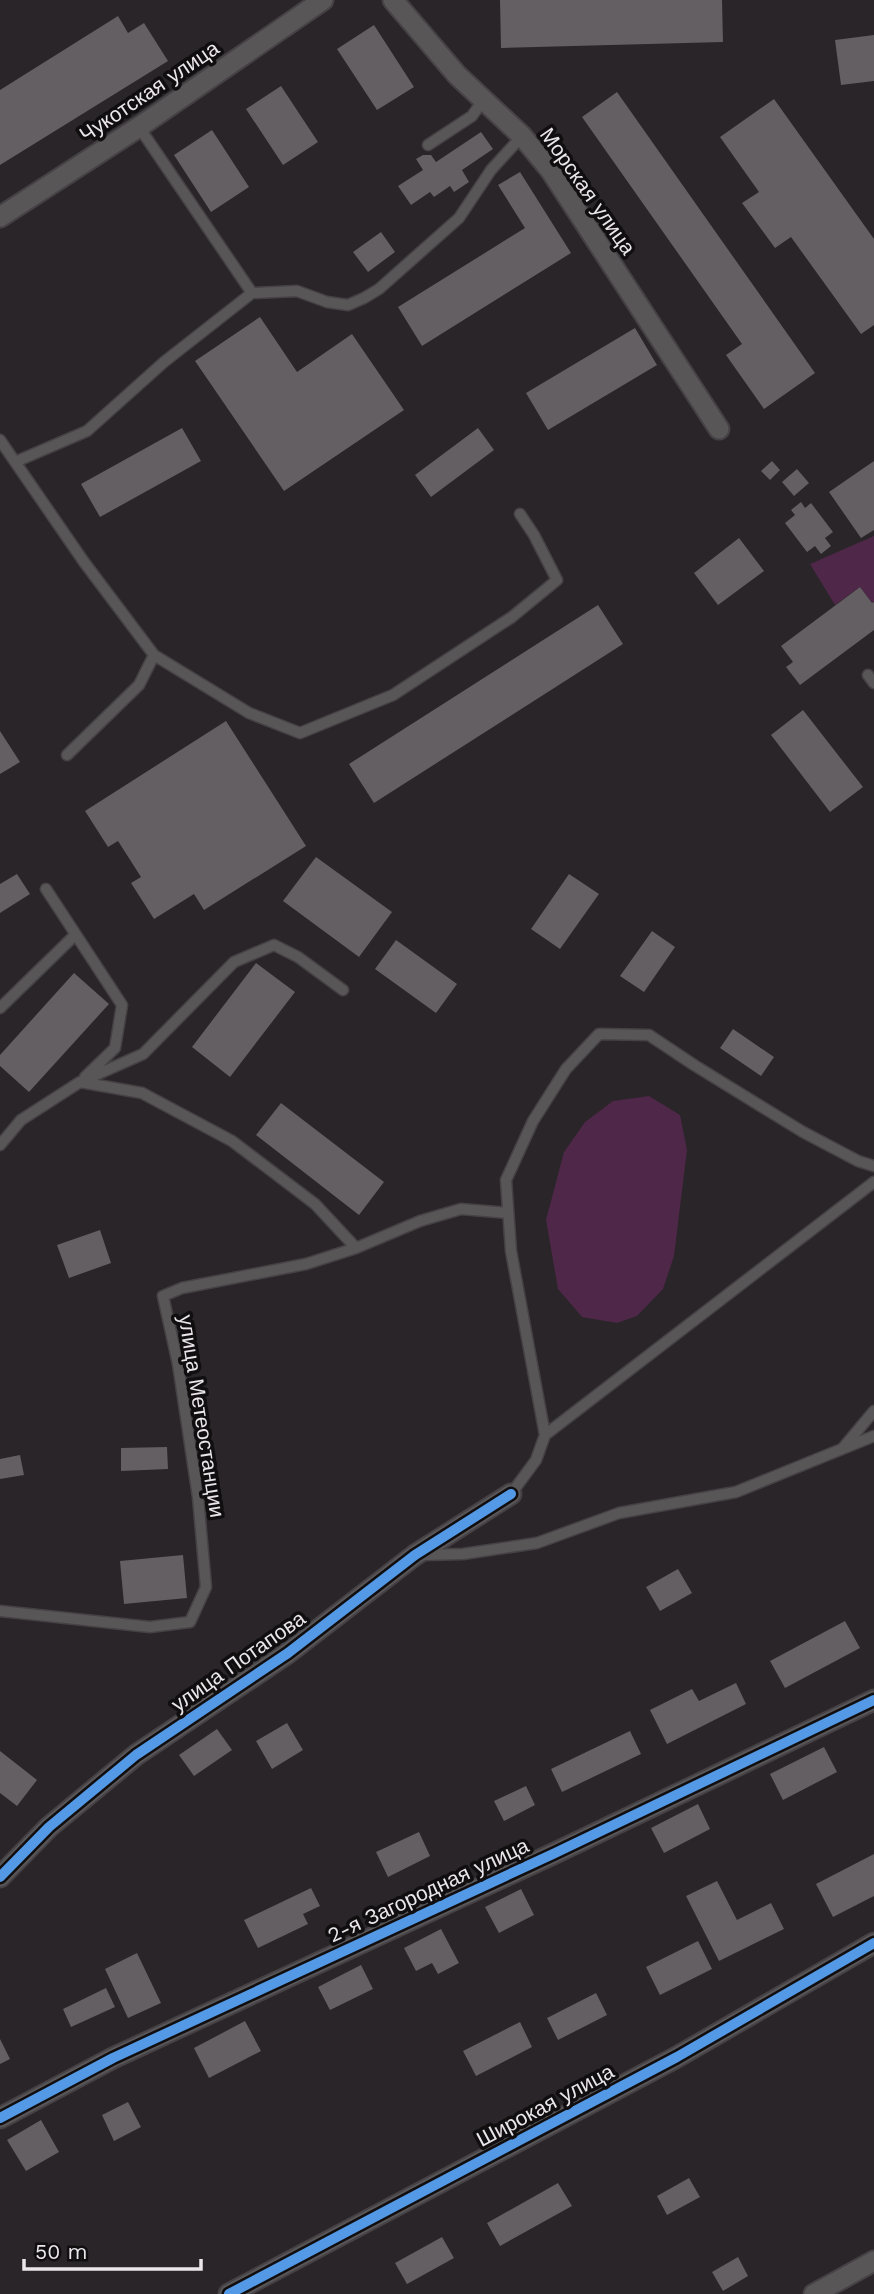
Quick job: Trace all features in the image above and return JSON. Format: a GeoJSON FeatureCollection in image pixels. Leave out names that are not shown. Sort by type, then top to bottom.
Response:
{"type":"FeatureCollection","features":[{"type":"Feature","properties":{"kind":"street","name":"Чукотская улица"},"geometry":{"type":"LineString","coordinates":[[0,217],[139,127],[323,0]]}},
{"type":"Feature","properties":{"kind":"street","name":"Морская улица"},"geometry":{"type":"LineString","coordinates":[[393,0],[457,75],[522,136],[551,171],[719,429]]}},
{"type":"Feature","properties":{"kind":"street","name":"улица Потапова"},"geometry":{"type":"LineString","coordinates":[[0,1877],[49,1827],[136,1755],[288,1653],[415,1555],[511,1493]]}},
{"type":"Feature","properties":{"kind":"street","name":"2-я Загородная улица"},"geometry":{"type":"LineString","coordinates":[[0,2118],[113,2058],[553,1854],[874,1699]]}},
{"type":"Feature","properties":{"kind":"street","name":"Широкая улица"},"geometry":{"type":"LineString","coordinates":[[229,2294],[677,2057],[874,1943]]}},
{"type":"Feature","properties":{"kind":"street"},"geometry":{"type":"LineString","coordinates":[[814,2294],[874,2261]]}},
{"type":"Feature","properties":{"kind":"lane"},"geometry":{"type":"LineString","coordinates":[[428,145],[472,116],[484,99]]}},
{"type":"Feature","properties":{"kind":"lane"},"geometry":{"type":"LineString","coordinates":[[139,127],[171,170],[252,293]]}},
{"type":"Feature","properties":{"kind":"lane"},"geometry":{"type":"LineString","coordinates":[[15,462],[87,431],[164,362],[252,293],[297,291],[327,302],[348,305],[379,289],[459,218],[491,170],[522,136]]}},
{"type":"Feature","properties":{"kind":"lane"},"geometry":{"type":"LineString","coordinates":[[0,440],[154,655],[249,713],[300,733],[393,695],[512,617],[557,580],[520,514]]}},
{"type":"Feature","properties":{"kind":"lane"},"geometry":{"type":"LineString","coordinates":[[67,755],[139,685],[154,655]]}},
{"type":"Feature","properties":{"kind":"lane"},"geometry":{"type":"LineString","coordinates":[[46,889],[122,1005],[115,1048],[80,1083]]}},
{"type":"Feature","properties":{"kind":"lane"},"geometry":{"type":"LineString","coordinates":[[0,1008],[75,936]]}},
{"type":"Feature","properties":{"kind":"lane"},"geometry":{"type":"LineString","coordinates":[[0,1146],[21,1120],[80,1083],[143,1054],[234,962],[274,945],[298,957],[343,990]]}},
{"type":"Feature","properties":{"kind":"lane"},"geometry":{"type":"LineString","coordinates":[[511,1493],[536,1460],[545,1435],[511,1251],[506,1180],[533,1121],[566,1069],[599,1034],[649,1035],[803,1132],[858,1161],[874,1166]]}},
{"type":"Feature","properties":{"kind":"lane"},"geometry":{"type":"LineString","coordinates":[[80,1083],[142,1093],[232,1141],[316,1204],[356,1248]]}},
{"type":"Feature","properties":{"kind":"lane"},"geometry":{"type":"LineString","coordinates":[[545,1435],[874,1182]]}},
{"type":"Feature","properties":{"kind":"lane","name":"улица Метеостанции"},"geometry":{"type":"LineString","coordinates":[[0,1611],[150,1627],[190,1622],[206,1587],[204,1561],[198,1497],[178,1364],[163,1296],[182,1287],[306,1265],[356,1248],[420,1221],[461,1209],[508,1213]]}},
{"type":"Feature","properties":{"kind":"lane"},"geometry":{"type":"LineString","coordinates":[[841,1451],[874,1411]]}},
{"type":"Feature","properties":{"kind":"lane"},"geometry":{"type":"LineString","coordinates":[[415,1555],[463,1554],[537,1543],[619,1513],[736,1492],[874,1436]]}},
{"type":"Feature","properties":{"kind":"shaded area"},"geometry":{"type":"Polygon","coordinates":[[[874,536],[874,602],[872,603],[860,587],[835,605],[810,564],[874,536]]]}},
{"type":"Feature","properties":{"kind":"shaded area"},"geometry":{"type":"Polygon","coordinates":[[[649,1096],[680,1115],[687,1150],[674,1256],[663,1289],[637,1316],[617,1323],[582,1317],[558,1289],[546,1220],[564,1152],[585,1122],[613,1101],[649,1096]]]}},
{"type":"Feature","properties":{"kind":"building"},"geometry":{"type":"Polygon","coordinates":[[[500,0],[722,0],[723,42],[501,48],[500,0]]]}},
{"type":"Feature","properties":{"kind":"building"},"geometry":{"type":"Polygon","coordinates":[[[118,16],[128,33],[144,23],[168,61],[0,165],[0,90],[118,16]]]}},
{"type":"Feature","properties":{"kind":"building"},"geometry":{"type":"Polygon","coordinates":[[[374,25],[414,87],[377,110],[337,49],[374,25]]]}},
{"type":"Feature","properties":{"kind":"building"},"geometry":{"type":"Polygon","coordinates":[[[874,35],[874,81],[841,85],[835,40],[874,35]]]}},
{"type":"Feature","properties":{"kind":"building"},"geometry":{"type":"Polygon","coordinates":[[[281,86],[318,142],[283,165],[246,109],[281,86]]]}},
{"type":"Feature","properties":{"kind":"building"},"geometry":{"type":"Polygon","coordinates":[[[617,92],[815,373],[764,409],[726,355],[742,344],[582,117],[617,92]]]}},
{"type":"Feature","properties":{"kind":"building"},"geometry":{"type":"Polygon","coordinates":[[[774,99],[874,239],[874,325],[861,334],[791,237],[775,248],[742,203],[759,192],[720,137],[774,99]]]}},
{"type":"Feature","properties":{"kind":"building"},"geometry":{"type":"Polygon","coordinates":[[[212,130],[249,187],[211,212],[174,155],[212,130]]]}},
{"type":"Feature","properties":{"kind":"building"},"geometry":{"type":"Polygon","coordinates":[[[481,132],[493,149],[462,170],[469,182],[454,192],[450,186],[434,197],[430,192],[411,205],[398,186],[423,170],[416,159],[431,155],[436,162],[481,132]]]}},
{"type":"Feature","properties":{"kind":"building"},"geometry":{"type":"Polygon","coordinates":[[[520,172],[571,253],[422,346],[398,307],[525,228],[498,185],[520,172]]]}},
{"type":"Feature","properties":{"kind":"building"},"geometry":{"type":"Polygon","coordinates":[[[381,232],[395,252],[368,272],[353,252],[381,232]]]}},
{"type":"Feature","properties":{"kind":"building"},"geometry":{"type":"Polygon","coordinates":[[[260,317],[297,372],[352,334],[404,410],[284,491],[195,361],[260,317]]]}},
{"type":"Feature","properties":{"kind":"building"},"geometry":{"type":"Polygon","coordinates":[[[635,328],[657,365],[548,430],[526,393],[635,328]]]}},
{"type":"Feature","properties":{"kind":"building"},"geometry":{"type":"Polygon","coordinates":[[[182,428],[201,461],[100,517],[81,484],[182,428]]]}},
{"type":"Feature","properties":{"kind":"building"},"geometry":{"type":"Polygon","coordinates":[[[478,428],[494,450],[431,497],[415,475],[478,428]]]}},
{"type":"Feature","properties":{"kind":"building"},"geometry":{"type":"Polygon","coordinates":[[[772,461],[780,470],[770,480],[761,471],[772,461]]]}},
{"type":"Feature","properties":{"kind":"building"},"geometry":{"type":"Polygon","coordinates":[[[874,461],[874,530],[861,538],[829,492],[874,461]]]}},
{"type":"Feature","properties":{"kind":"building"},"geometry":{"type":"Polygon","coordinates":[[[797,469],[809,483],[794,496],[782,482],[797,469]]]}},
{"type":"Feature","properties":{"kind":"building"},"geometry":{"type":"Polygon","coordinates":[[[801,502],[805,508],[811,503],[833,532],[825,538],[831,546],[821,554],[815,546],[807,552],[785,523],[795,515],[791,510],[801,502]]]}},
{"type":"Feature","properties":{"kind":"building"},"geometry":{"type":"Polygon","coordinates":[[[739,538],[764,571],[718,605],[694,573],[739,538]]]}},
{"type":"Feature","properties":{"kind":"building"},"geometry":{"type":"Polygon","coordinates":[[[860,587],[872,603],[874,602],[874,630],[800,685],[786,667],[793,662],[781,646],[860,587]]]}},
{"type":"Feature","properties":{"kind":"building"},"geometry":{"type":"Polygon","coordinates":[[[598,605],[623,644],[374,803],[349,764],[598,605]]]}},
{"type":"Feature","properties":{"kind":"building"},"geometry":{"type":"Polygon","coordinates":[[[803,710],[863,787],[830,812],[771,735],[803,710]]]}},
{"type":"Feature","properties":{"kind":"building"},"geometry":{"type":"Polygon","coordinates":[[[226,721],[306,846],[204,910],[194,894],[154,919],[131,883],[141,877],[118,841],[108,847],[85,811],[226,721]]]}},
{"type":"Feature","properties":{"kind":"building"},"geometry":{"type":"Polygon","coordinates":[[[0,731],[20,762],[0,774],[0,731]]]}},
{"type":"Feature","properties":{"kind":"building"},"geometry":{"type":"Polygon","coordinates":[[[316,857],[392,912],[359,957],[283,901],[316,857]]]}},
{"type":"Feature","properties":{"kind":"building"},"geometry":{"type":"Polygon","coordinates":[[[17,874],[30,894],[0,913],[0,884],[17,874]]]}},
{"type":"Feature","properties":{"kind":"building"},"geometry":{"type":"Polygon","coordinates":[[[569,874],[599,894],[560,949],[531,929],[569,874]]]}},
{"type":"Feature","properties":{"kind":"building"},"geometry":{"type":"Polygon","coordinates":[[[652,931],[675,947],[644,992],[620,976],[652,931]]]}},
{"type":"Feature","properties":{"kind":"building"},"geometry":{"type":"Polygon","coordinates":[[[396,940],[457,984],[436,1013],[375,969],[396,940]]]}},
{"type":"Feature","properties":{"kind":"building"},"geometry":{"type":"Polygon","coordinates":[[[256,963],[295,992],[230,1077],[192,1047],[256,963]]]}},
{"type":"Feature","properties":{"kind":"building"},"geometry":{"type":"Polygon","coordinates":[[[74,973],[109,1004],[29,1092],[0,1066],[0,1055],[74,973]]]}},
{"type":"Feature","properties":{"kind":"building"},"geometry":{"type":"Polygon","coordinates":[[[733,1029],[774,1057],[761,1076],[720,1048],[733,1029]]]}},
{"type":"Feature","properties":{"kind":"building"},"geometry":{"type":"Polygon","coordinates":[[[281,1103],[384,1182],[359,1215],[256,1135],[281,1103]]]}},
{"type":"Feature","properties":{"kind":"building"},"geometry":{"type":"Polygon","coordinates":[[[100,1230],[111,1263],[69,1278],[57,1245],[100,1230]]]}},
{"type":"Feature","properties":{"kind":"building"},"geometry":{"type":"Polygon","coordinates":[[[167,1447],[168,1469],[121,1471],[121,1448],[167,1447]]]}},
{"type":"Feature","properties":{"kind":"building"},"geometry":{"type":"Polygon","coordinates":[[[20,1455],[24,1475],[0,1479],[0,1459],[20,1455]]]}},
{"type":"Feature","properties":{"kind":"building"},"geometry":{"type":"Polygon","coordinates":[[[183,1555],[187,1598],[124,1604],[120,1561],[183,1555]]]}},
{"type":"Feature","properties":{"kind":"building"},"geometry":{"type":"Polygon","coordinates":[[[678,1569],[692,1593],[660,1611],[646,1587],[678,1569]]]}},
{"type":"Feature","properties":{"kind":"building"},"geometry":{"type":"Polygon","coordinates":[[[845,1621],[860,1648],[785,1688],[770,1661],[845,1621]]]}},
{"type":"Feature","properties":{"kind":"building"},"geometry":{"type":"Polygon","coordinates":[[[736,1683],[746,1704],[667,1744],[650,1710],[692,1689],[699,1701],[736,1683]]]}},
{"type":"Feature","properties":{"kind":"building"},"geometry":{"type":"Polygon","coordinates":[[[287,1723],[303,1750],[272,1769],[256,1741],[287,1723]]]}},
{"type":"Feature","properties":{"kind":"building"},"geometry":{"type":"Polygon","coordinates":[[[217,1729],[232,1750],[194,1776],[179,1755],[217,1729]]]}},
{"type":"Feature","properties":{"kind":"building"},"geometry":{"type":"Polygon","coordinates":[[[630,1731],[641,1754],[562,1792],[551,1769],[630,1731]]]}},
{"type":"Feature","properties":{"kind":"building"},"geometry":{"type":"Polygon","coordinates":[[[824,1747],[837,1772],[783,1800],[770,1774],[824,1747]]]}},
{"type":"Feature","properties":{"kind":"building"},"geometry":{"type":"Polygon","coordinates":[[[0,1751],[37,1780],[17,1806],[0,1793],[0,1751]]]}},
{"type":"Feature","properties":{"kind":"building"},"geometry":{"type":"Polygon","coordinates":[[[526,1786],[535,1805],[504,1821],[494,1801],[526,1786]]]}},
{"type":"Feature","properties":{"kind":"building"},"geometry":{"type":"Polygon","coordinates":[[[698,1804],[710,1829],[664,1853],[651,1828],[698,1804]]]}},
{"type":"Feature","properties":{"kind":"building"},"geometry":{"type":"Polygon","coordinates":[[[419,1832],[430,1856],[388,1877],[376,1852],[419,1832]]]}},
{"type":"Feature","properties":{"kind":"building"},"geometry":{"type":"Polygon","coordinates":[[[874,1854],[874,1896],[833,1917],[816,1884],[874,1854]]]}},
{"type":"Feature","properties":{"kind":"building"},"geometry":{"type":"Polygon","coordinates":[[[717,1881],[737,1920],[771,1903],[784,1929],[719,1961],[686,1896],[717,1881]]]}},
{"type":"Feature","properties":{"kind":"building"},"geometry":{"type":"Polygon","coordinates":[[[311,1888],[320,1906],[303,1914],[308,1924],[258,1948],[244,1920],[311,1888]]]}},
{"type":"Feature","properties":{"kind":"building"},"geometry":{"type":"Polygon","coordinates":[[[521,1889],[534,1915],[499,1933],[485,1907],[521,1889]]]}},
{"type":"Feature","properties":{"kind":"building"},"geometry":{"type":"Polygon","coordinates":[[[441,1929],[459,1963],[438,1974],[432,1963],[416,1971],[404,1948],[441,1929]]]}},
{"type":"Feature","properties":{"kind":"building"},"geometry":{"type":"Polygon","coordinates":[[[698,1941],[712,1969],[660,1995],[646,1967],[698,1941]]]}},
{"type":"Feature","properties":{"kind":"building"},"geometry":{"type":"Polygon","coordinates":[[[137,1953],[161,2003],[128,2018],[105,1969],[137,1953]]]}},
{"type":"Feature","properties":{"kind":"building"},"geometry":{"type":"Polygon","coordinates":[[[361,1965],[373,1989],[330,2010],[318,1987],[361,1965]]]}},
{"type":"Feature","properties":{"kind":"building"},"geometry":{"type":"Polygon","coordinates":[[[106,1988],[115,2007],[71,2027],[63,2009],[106,1988]]]}},
{"type":"Feature","properties":{"kind":"building"},"geometry":{"type":"Polygon","coordinates":[[[596,1993],[607,2015],[558,2040],[547,2018],[596,1993]]]}},
{"type":"Feature","properties":{"kind":"building"},"geometry":{"type":"Polygon","coordinates":[[[245,2021],[261,2051],[209,2078],[194,2048],[245,2021]]]}},
{"type":"Feature","properties":{"kind":"building"},"geometry":{"type":"Polygon","coordinates":[[[520,2022],[532,2047],[476,2076],[463,2051],[520,2022]]]}},
{"type":"Feature","properties":{"kind":"building"},"geometry":{"type":"Polygon","coordinates":[[[0,2039],[10,2059],[0,2064],[0,2039]]]}},
{"type":"Feature","properties":{"kind":"building"},"geometry":{"type":"Polygon","coordinates":[[[128,2102],[141,2127],[114,2141],[102,2115],[128,2102]]]}},
{"type":"Feature","properties":{"kind":"building"},"geometry":{"type":"Polygon","coordinates":[[[41,2120],[59,2152],[26,2171],[7,2140],[41,2120]]]}},
{"type":"Feature","properties":{"kind":"building"},"geometry":{"type":"Polygon","coordinates":[[[689,2178],[700,2197],[667,2215],[657,2196],[689,2178]]]}},
{"type":"Feature","properties":{"kind":"building"},"geometry":{"type":"Polygon","coordinates":[[[558,2183],[572,2206],[500,2246],[487,2223],[558,2183]]]}},
{"type":"Feature","properties":{"kind":"building"},"geometry":{"type":"Polygon","coordinates":[[[442,2237],[454,2258],[407,2284],[395,2263],[442,2237]]]}},
{"type":"Feature","properties":{"kind":"building"},"geometry":{"type":"Polygon","coordinates":[[[738,2257],[748,2276],[723,2291],[712,2272],[738,2257]]]}},
{"type":"Feature","properties":{"kind":"cycle path"},"geometry":{"type":"LineString","coordinates":[[0,1877],[49,1827],[136,1755],[288,1653],[415,1555],[511,1494]]}},
{"type":"Feature","properties":{"kind":"cycle path"},"geometry":{"type":"LineString","coordinates":[[0,2118],[113,2058],[553,1854],[874,1700]]}},
{"type":"Feature","properties":{"kind":"cycle path"},"geometry":{"type":"LineString","coordinates":[[229,2294],[677,2057],[874,1943]]}}]}
